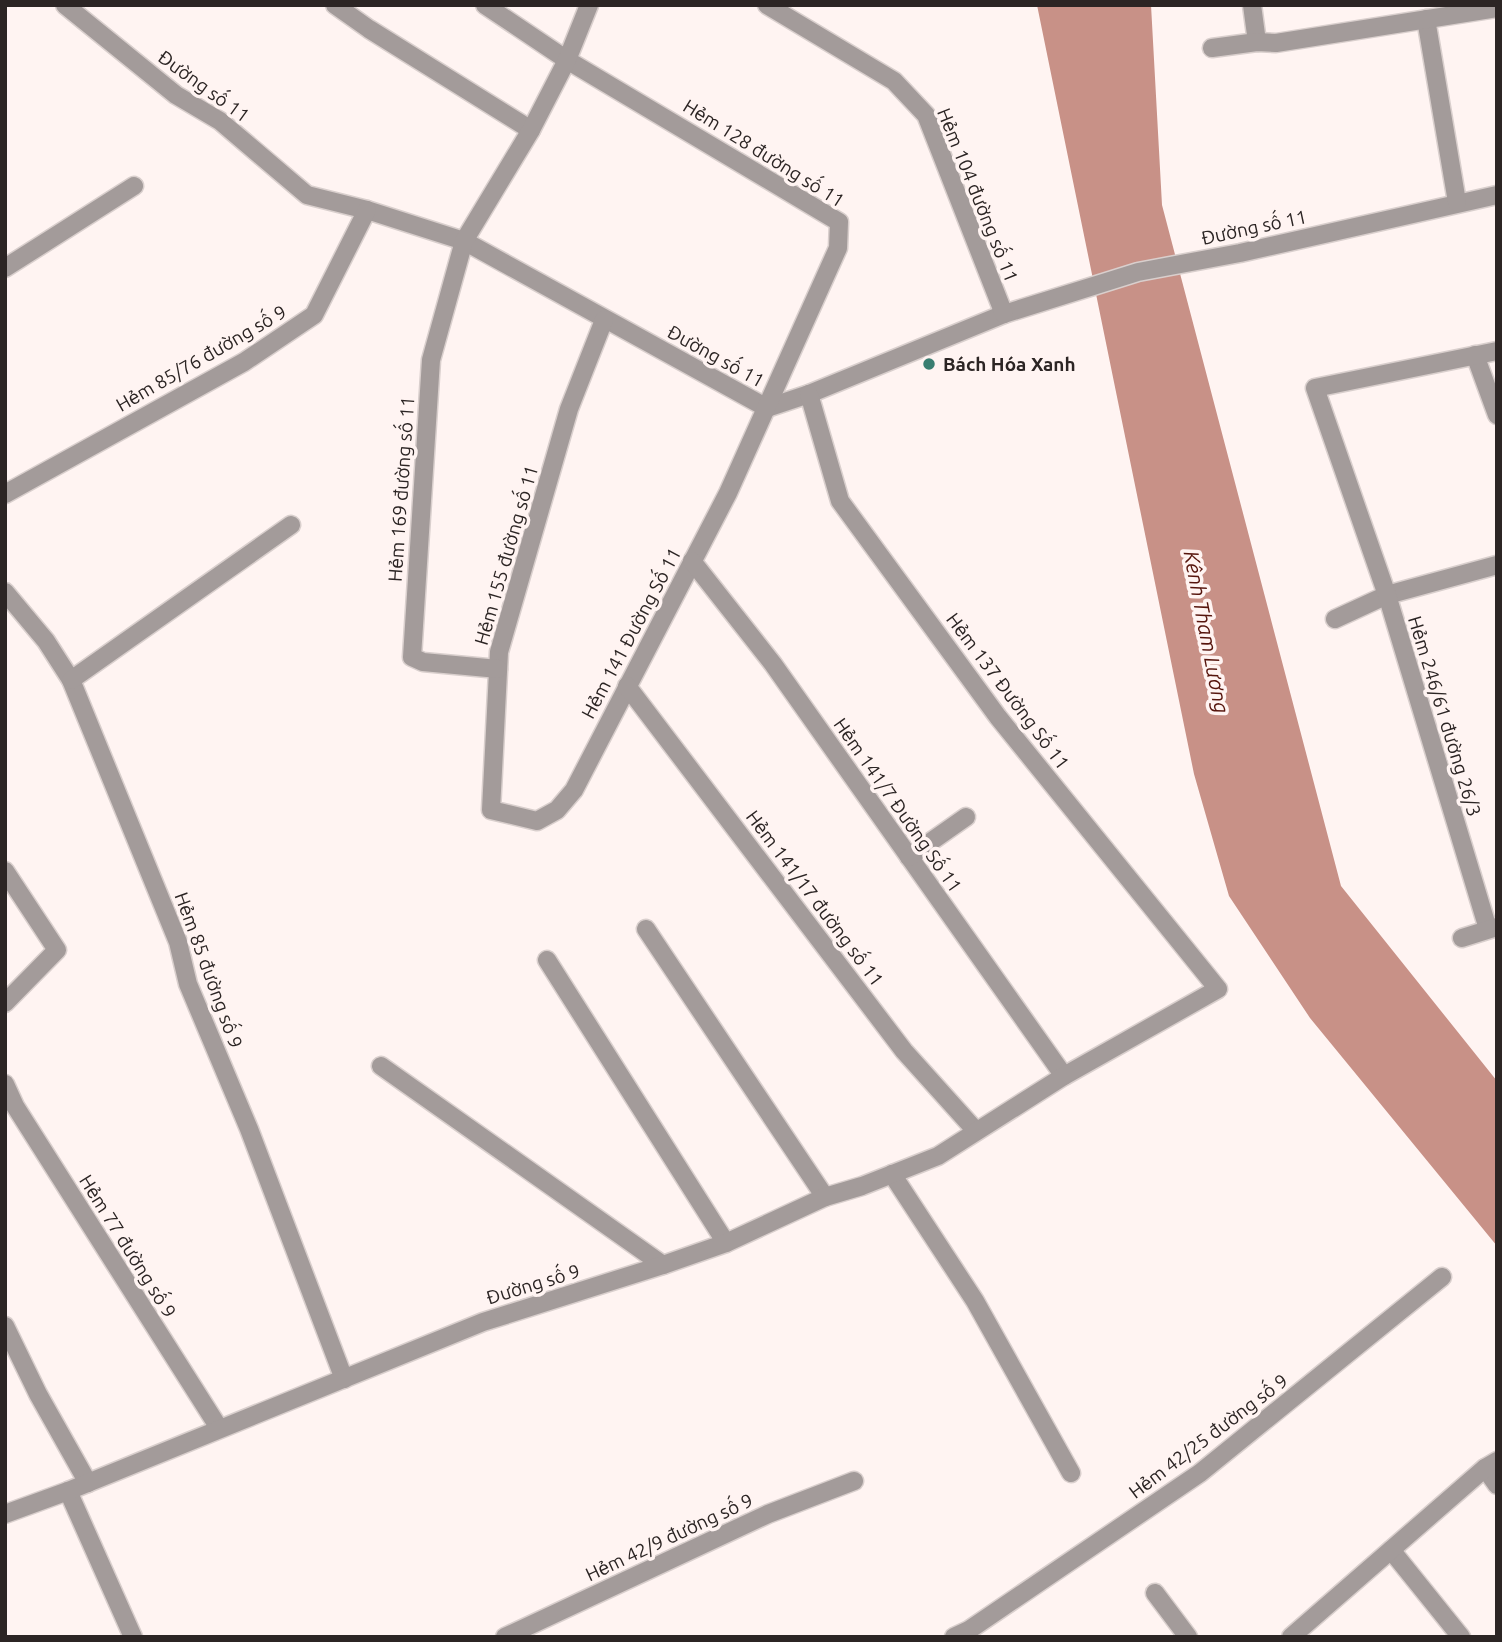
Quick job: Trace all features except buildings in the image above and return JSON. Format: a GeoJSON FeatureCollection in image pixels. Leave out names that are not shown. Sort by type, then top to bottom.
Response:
{"type":"FeatureCollection","features":[{"type":"Feature","properties":{"kind":"street","name":"Đường số 11"},"geometry":{"type":"LineString","coordinates":[[65,5],[176,95],[220,121],[307,195],[367,210],[464,242],[767,408],[809,394],[1004,314],[1138,272],[1240,253],[1497,195]]}},
{"type":"Feature","properties":{"kind":"street"},"geometry":{"type":"LineString","coordinates":[[335,5],[531,130]]}},
{"type":"Feature","properties":{"kind":"street"},"geometry":{"type":"LineString","coordinates":[[485,5],[567,60]]}},
{"type":"Feature","properties":{"kind":"street"},"geometry":{"type":"LineString","coordinates":[[464,242],[531,130],[567,60],[589,5]]}},
{"type":"Feature","properties":{"kind":"street","name":"Hẻm 104 đường số 11"},"geometry":{"type":"LineString","coordinates":[[767,5],[894,81],[926,115],[1004,314]]}},
{"type":"Feature","properties":{"kind":"street"},"geometry":{"type":"LineString","coordinates":[[1252,5],[1258,42]]}},
{"type":"Feature","properties":{"kind":"street"},"geometry":{"type":"LineString","coordinates":[[1212,48],[1258,42],[1276,43],[1497,8]]}},
{"type":"Feature","properties":{"kind":"street"},"geometry":{"type":"LineString","coordinates":[[1426,19],[1457,202]]}},
{"type":"Feature","properties":{"kind":"street","name":"Hẻm 128 đường số 11"},"geometry":{"type":"LineString","coordinates":[[567,60],[839,222],[838,248],[767,408]]}},
{"type":"Feature","properties":{"kind":"street"},"geometry":{"type":"LineString","coordinates":[[5,268],[134,186]]}},
{"type":"Feature","properties":{"kind":"street","name":"Hẻm 85/76 đường số 9"},"geometry":{"type":"LineString","coordinates":[[5,494],[244,362],[314,315],[367,210]]}},
{"type":"Feature","properties":{"kind":"street","name":"Hẻm 169 đường số 11"},"geometry":{"type":"LineString","coordinates":[[464,242],[431,360],[412,657],[423,662],[498,668]]}},
{"type":"Feature","properties":{"kind":"street","name":"Hẻm 155 đường số 11"},"geometry":{"type":"LineString","coordinates":[[491,810],[499,652],[569,410],[604,320]]}},
{"type":"Feature","properties":{"kind":"street"},"geometry":{"type":"LineString","coordinates":[[1497,351],[1475,355],[1497,415]]}},
{"type":"Feature","properties":{"kind":"street","name":"Hẻm 246/61 đường 26/3"},"geometry":{"type":"LineString","coordinates":[[1475,355],[1315,388],[1387,595],[1492,928]]}},
{"type":"Feature","properties":{"kind":"street","name":"Hẻm 137 Đường Số 11"},"geometry":{"type":"LineString","coordinates":[[809,394],[840,501],[998,717],[1218,989]]}},
{"type":"Feature","properties":{"kind":"street","name":"Hẻm 141 Đường Số 11"},"geometry":{"type":"LineString","coordinates":[[491,810],[537,821],[557,810],[574,789],[728,493],[767,408]]}},
{"type":"Feature","properties":{"kind":"street"},"geometry":{"type":"LineString","coordinates":[[71,680],[291,525]]}},
{"type":"Feature","properties":{"kind":"street","name":"Hẻm 141/7 Đường Số 11"},"geometry":{"type":"LineString","coordinates":[[692,561],[773,664],[1064,1076]]}},
{"type":"Feature","properties":{"kind":"street"},"geometry":{"type":"LineString","coordinates":[[1335,619],[1387,595],[1497,565]]}},
{"type":"Feature","properties":{"kind":"street","name":"Hẻm 85 đường số 9"},"geometry":{"type":"LineString","coordinates":[[5,592],[46,641],[71,680],[178,942],[188,984],[249,1129],[344,1379]]}},
{"type":"Feature","properties":{"kind":"street","name":"Hẻm 141/17 đường số 11"},"geometry":{"type":"LineString","coordinates":[[627,686],[904,1051],[976,1131]]}},
{"type":"Feature","properties":{"kind":"street"},"geometry":{"type":"LineString","coordinates":[[909,857],[966,817]]}},
{"type":"Feature","properties":{"kind":"street"},"geometry":{"type":"LineString","coordinates":[[5,871],[57,950],[5,1003]]}},
{"type":"Feature","properties":{"kind":"street"},"geometry":{"type":"LineString","coordinates":[[1462,938],[1492,928]]}},
{"type":"Feature","properties":{"kind":"street"},"geometry":{"type":"LineString","coordinates":[[646,929],[825,1197]]}},
{"type":"Feature","properties":{"kind":"street"},"geometry":{"type":"LineString","coordinates":[[547,960],[726,1243]]}},
{"type":"Feature","properties":{"kind":"street","name":"Đường số 9"},"geometry":{"type":"LineString","coordinates":[[5,1514],[88,1483],[483,1322],[726,1243],[825,1197],[938,1156],[1064,1076],[1218,989]]}},
{"type":"Feature","properties":{"kind":"street"},"geometry":{"type":"LineString","coordinates":[[381,1066],[663,1265]]}},
{"type":"Feature","properties":{"kind":"street","name":"Hẻm 77 đường số 9"},"geometry":{"type":"LineString","coordinates":[[5,1084],[15,1106],[219,1428]]}},
{"type":"Feature","properties":{"kind":"street"},"geometry":{"type":"LineString","coordinates":[[892,1174],[975,1301],[1071,1473]]}},
{"type":"Feature","properties":{"kind":"street","name":"Hẻm 42/25 đường số 9"},"geometry":{"type":"LineString","coordinates":[[954,1637],[969,1630],[1200,1473],[1442,1278]]}},
{"type":"Feature","properties":{"kind":"street"},"geometry":{"type":"LineString","coordinates":[[5,1326],[38,1394],[88,1483]]}},
{"type":"Feature","properties":{"kind":"street"},"geometry":{"type":"LineString","coordinates":[[1291,1637],[1491,1464],[1497,1485]]}},
{"type":"Feature","properties":{"kind":"street","name":"Hẻm 42/9 đường số 9"},"geometry":{"type":"LineString","coordinates":[[505,1637],[768,1514],[855,1481]]}},
{"type":"Feature","properties":{"kind":"street"},"geometry":{"type":"LineString","coordinates":[[68,1491],[132,1637]]}},
{"type":"Feature","properties":{"kind":"street"},"geometry":{"type":"LineString","coordinates":[[1391,1550],[1461,1637]]}},
{"type":"Feature","properties":{"kind":"street"},"geometry":{"type":"LineString","coordinates":[[1155,1593],[1188,1637]]}},
{"type":"Feature","properties":{"kind":"water","name":"Kênh Tham Lương"},"geometry":{"type":"Polygon","coordinates":[[[1037,5],[1151,5],[1162,205],[1341,886],[1497,1081],[1497,1246],[1310,1018],[1229,896],[1194,774],[1037,5]]]}},
{"type":"Feature","properties":{"kind":"place","name":"Bách Hóa Xanh"},"geometry":{"type":"Point","coordinates":[929,364]}}]}
